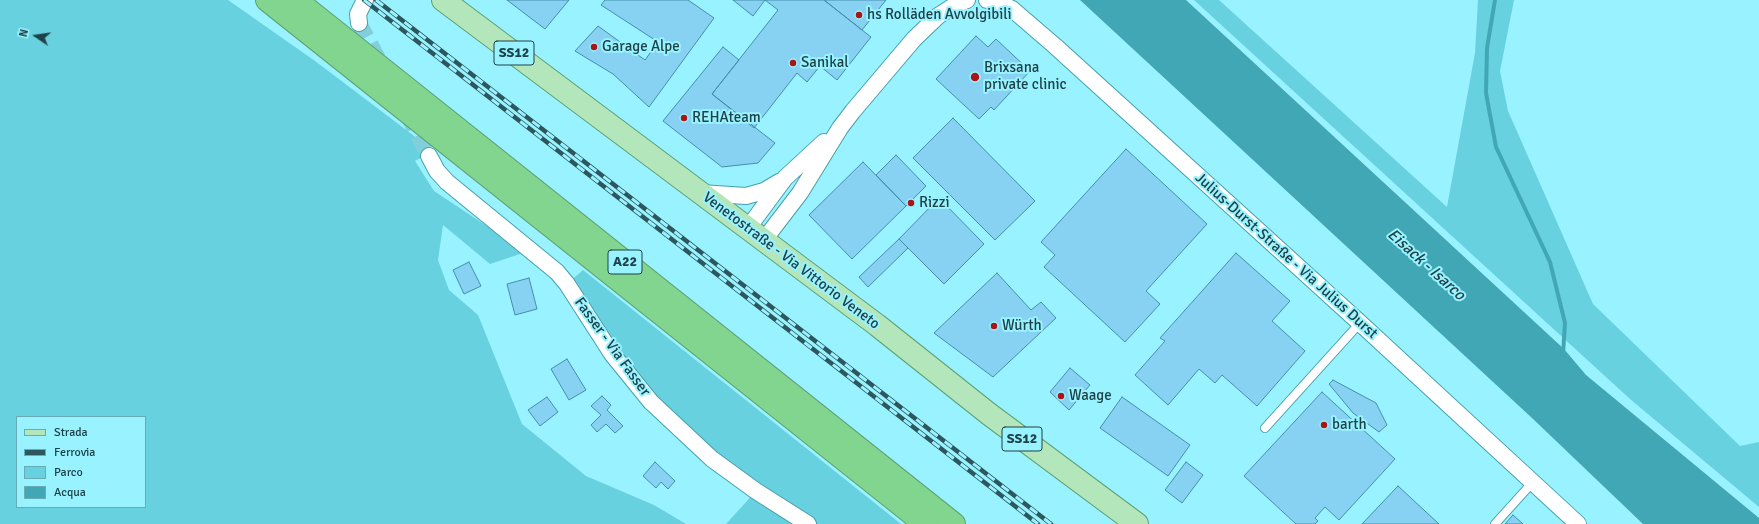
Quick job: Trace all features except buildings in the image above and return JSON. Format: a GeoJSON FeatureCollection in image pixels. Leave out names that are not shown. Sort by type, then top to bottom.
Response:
{"type":"FeatureCollection","features":[{"type":"Feature","properties":{"kind":"highway","name":"A22"},"geometry":{"type":"LineString","coordinates":[[268,0],[925,524]]}},
{"type":"Feature","properties":{"kind":"highway","name":"A22"},"geometry":{"type":"LineString","coordinates":[[296,0],[954,524]]}},
{"type":"Feature","properties":{"kind":"main road","name":"Venetostraße - Via Vittorio Veneto"},"geometry":{"type":"LineString","coordinates":[[443,0],[877,325],[989,414],[1137,524]]}},
{"type":"Feature","properties":{"kind":"street"},"geometry":{"type":"LineString","coordinates":[[359,23],[358,14],[365,0]]}},
{"type":"Feature","properties":{"kind":"street"},"geometry":{"type":"LineString","coordinates":[[701,193],[746,196],[764,191],[786,178],[840,128],[914,39],[938,16],[966,0]]}},
{"type":"Feature","properties":{"kind":"street","name":"Julius-Durst-Straße - Via Julius Durst"},"geometry":{"type":"LineString","coordinates":[[987,0],[997,2],[1012,9],[1055,46],[1360,323],[1578,524]]}},
{"type":"Feature","properties":{"kind":"street"},"geometry":{"type":"LineString","coordinates":[[756,234],[800,193],[840,128]]}},
{"type":"Feature","properties":{"kind":"street","name":"Fasser - Via Fasser"},"geometry":{"type":"LineString","coordinates":[[429,156],[437,171],[447,182],[557,272],[567,284],[612,354],[651,402],[712,459],[756,491],[808,524]]}},
{"type":"Feature","properties":{"kind":"street"},"geometry":{"type":"LineString","coordinates":[[756,234],[786,178]]}},
{"type":"Feature","properties":{"kind":"lane"},"geometry":{"type":"LineString","coordinates":[[1265,428],[1360,323]]}},
{"type":"Feature","properties":{"kind":"lane"},"geometry":{"type":"LineString","coordinates":[[1498,523],[1533,482]]}},
{"type":"Feature","properties":{"kind":"green space"},"geometry":{"type":"Polygon","coordinates":[[[0,0],[228,0],[315,61],[434,151],[415,161],[434,191],[526,252],[490,264],[443,225],[438,260],[449,290],[478,315],[522,424],[586,476],[654,505],[686,524],[0,524],[0,0]]]}},
{"type":"Feature","properties":{"kind":"green space"},"geometry":{"type":"Polygon","coordinates":[[[1194,0],[1219,0],[1447,207],[1475,53],[1478,0],[1514,0],[1500,71],[1508,111],[1593,304],[1740,446],[1759,442],[1759,507],[1630,399],[1194,0]]]}},
{"type":"Feature","properties":{"kind":"green space"},"geometry":{"type":"Polygon","coordinates":[[[583,270],[901,524],[726,524],[756,491],[651,402],[567,284],[583,270]]]}},
{"type":"Feature","properties":{"kind":"water","name":"Eisack - Isarco"},"geometry":{"type":"Polygon","coordinates":[[[1080,0],[1186,0],[1564,349],[1586,375],[1759,518],[1759,524],[1643,524],[1532,418],[1080,0]]]}},
{"type":"Feature","properties":{"kind":"waterway"},"geometry":{"type":"LineString","coordinates":[[1495,0],[1487,48],[1486,93],[1496,147],[1550,262],[1565,323],[1563,354]]}},
{"type":"Feature","properties":{"kind":"tunnel"},"geometry":{"type":"LineString","coordinates":[[359,23],[381,64]]}},
{"type":"Feature","properties":{"kind":"tunnel"},"geometry":{"type":"LineString","coordinates":[[407,114],[429,156]]}},
{"type":"Feature","properties":{"kind":"railway"},"geometry":{"type":"LineString","coordinates":[[364,0],[1038,524]]}},
{"type":"Feature","properties":{"kind":"railway"},"geometry":{"type":"LineString","coordinates":[[376,0],[1051,524]]}},
{"type":"Feature","properties":{"kind":"place","name":"hs Rolläden Avvolgibili"},"geometry":{"type":"Point","coordinates":[859,15]}},
{"type":"Feature","properties":{"kind":"place","name":"Garage Alpe"},"geometry":{"type":"Point","coordinates":[594,47]}},
{"type":"Feature","properties":{"kind":"place","name":"Sanikal"},"geometry":{"type":"Point","coordinates":[793,63]}},
{"type":"Feature","properties":{"kind":"place","name":"Brixsana private clinic"},"geometry":{"type":"Point","coordinates":[975,77]}},
{"type":"Feature","properties":{"kind":"place","name":"REHAteam"},"geometry":{"type":"Point","coordinates":[684,118]}},
{"type":"Feature","properties":{"kind":"place","name":"Rizzi"},"geometry":{"type":"Point","coordinates":[911,203]}},
{"type":"Feature","properties":{"kind":"place","name":"Würth"},"geometry":{"type":"Point","coordinates":[994,326]}},
{"type":"Feature","properties":{"kind":"place","name":"Waage"},"geometry":{"type":"Point","coordinates":[1061,396]}},
{"type":"Feature","properties":{"kind":"place","name":"barth"},"geometry":{"type":"Point","coordinates":[1324,425]}}]}
